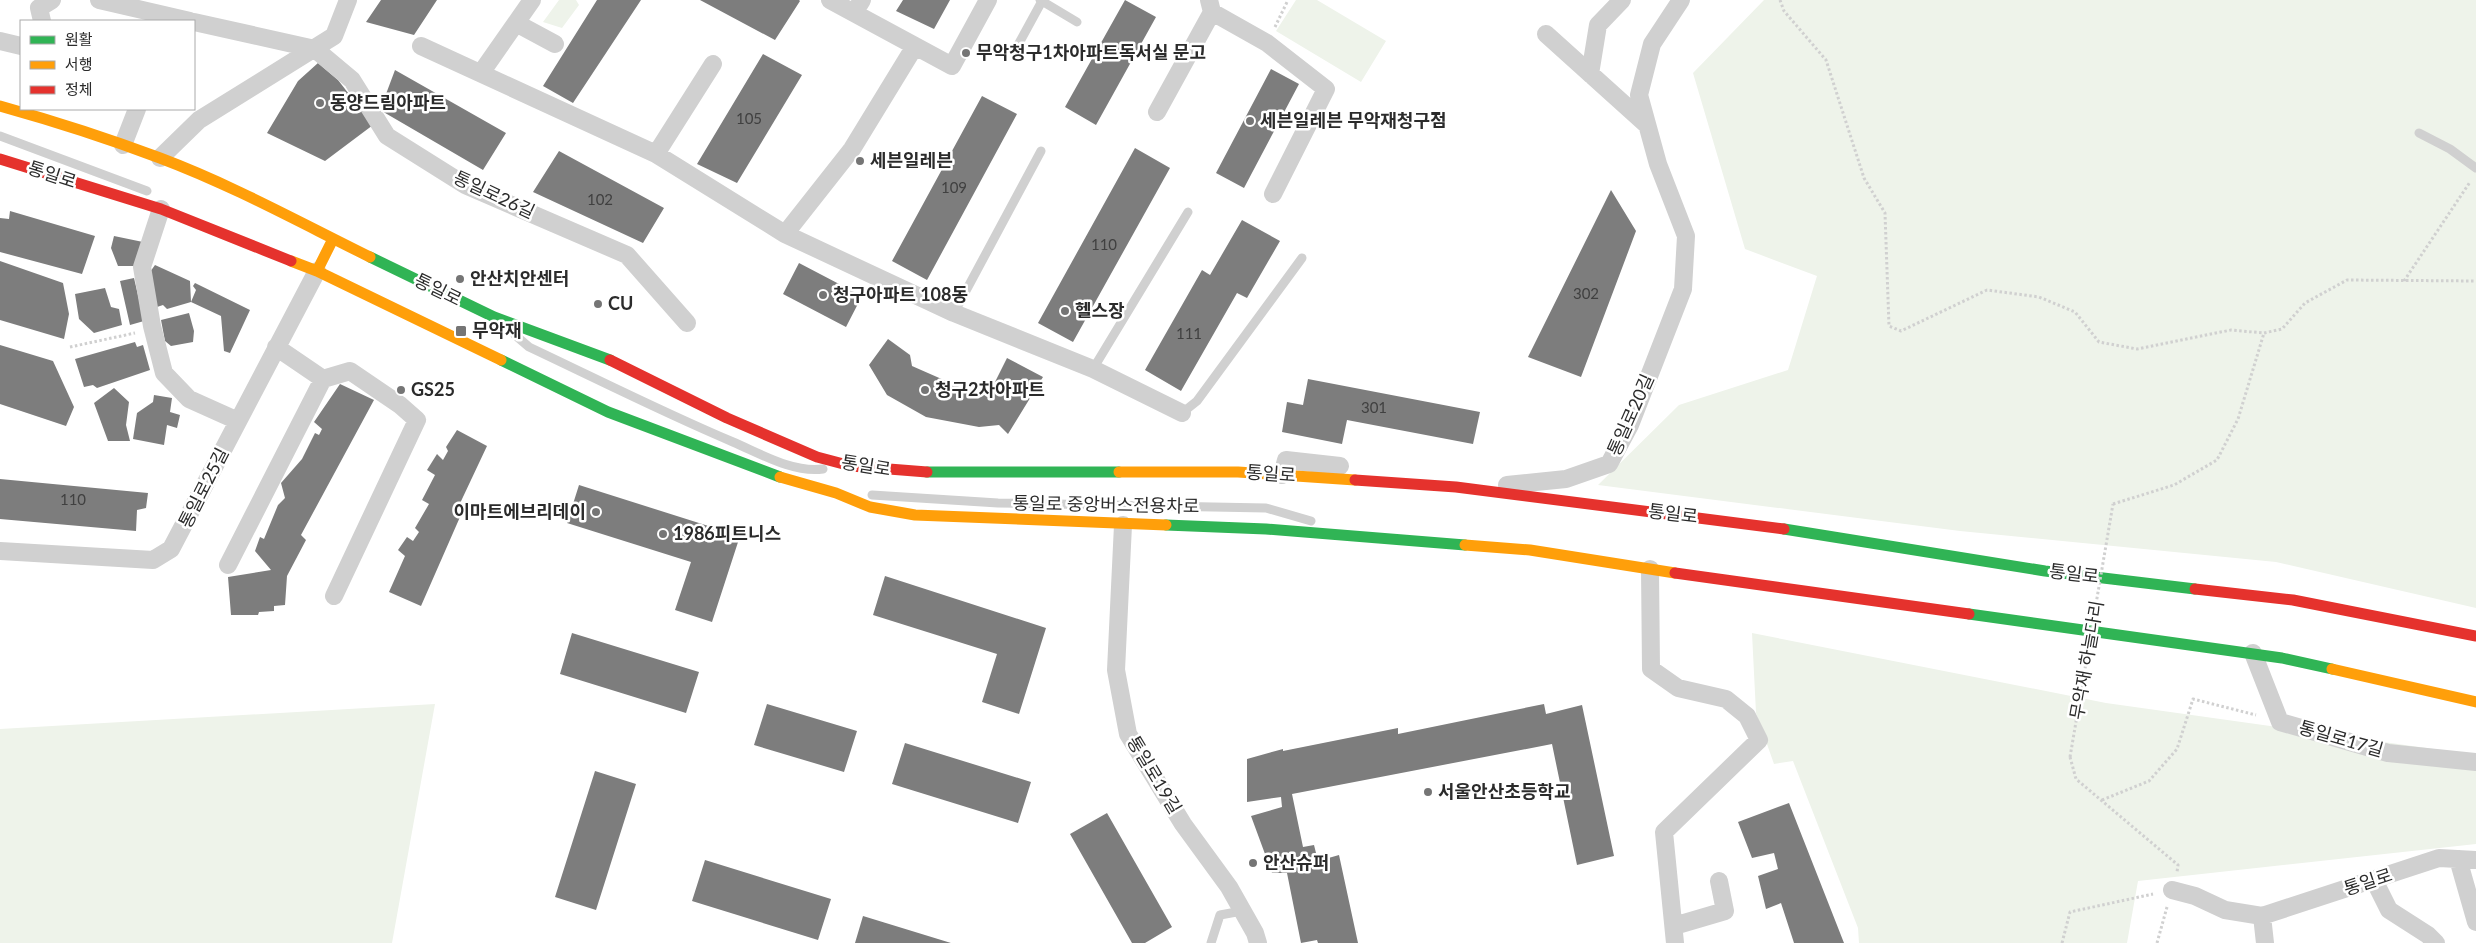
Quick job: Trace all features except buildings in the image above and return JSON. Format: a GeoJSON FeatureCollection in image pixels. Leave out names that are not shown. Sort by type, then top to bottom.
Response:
{"type":"FeatureCollection","features":[{"type":"Feature","properties":{"kind":"main road","name":"통일로"},"geometry":{"type":"LineString","coordinates":[[0,106],[45,115],[160,158],[211,180],[494,318],[596,353],[727,418],[817,457],[844,480],[870,507],[915,515],[1123,525],[1266,529],[1530,550],[1650,569],[2253,653],[2476,702]]}},
{"type":"Feature","properties":{"kind":"main road","name":"통일로"},"geometry":{"type":"LineString","coordinates":[[0,159],[158,202],[317,271],[608,412],[762,472],[844,480],[909,472],[1238,472],[1456,487],[1810,532],[2045,571],[2293,600],[2476,636]]}},
{"type":"Feature","properties":{"kind":"main road"},"geometry":{"type":"LineString","coordinates":[[317,271],[333,239]]}},
{"type":"Feature","properties":{"kind":"street"},"geometry":{"type":"LineString","coordinates":[[42,20],[39,8],[52,0]]}},
{"type":"Feature","properties":{"kind":"street"},"geometry":{"type":"LineString","coordinates":[[98,0],[179,20]]}},
{"type":"Feature","properties":{"kind":"street"},"geometry":{"type":"LineString","coordinates":[[160,158],[199,120],[334,36],[348,0]]}},
{"type":"Feature","properties":{"kind":"street"},"geometry":{"type":"LineString","coordinates":[[481,73],[532,0]]}},
{"type":"Feature","properties":{"kind":"street"},"geometry":{"type":"LineString","coordinates":[[830,0],[858,7],[915,46],[952,66],[988,0]]}},
{"type":"Feature","properties":{"kind":"street"},"geometry":{"type":"LineString","coordinates":[[1590,74],[1598,25],[1622,0]]}},
{"type":"Feature","properties":{"kind":"street","name":"통일로20길"},"geometry":{"type":"LineString","coordinates":[[1282,475],[1286,460],[1503,486],[1566,479],[1609,464],[1630,425],[1683,288],[1686,236],[1658,164],[1639,95],[1652,44],[1681,0]]}},
{"type":"Feature","properties":{"kind":"street"},"geometry":{"type":"LineString","coordinates":[[1156,112],[1210,6],[1267,43],[1326,89],[1273,194]]}},
{"type":"Feature","properties":{"kind":"street"},"geometry":{"type":"LineString","coordinates":[[516,23],[555,44]]}},
{"type":"Feature","properties":{"kind":"street"},"geometry":{"type":"LineString","coordinates":[[195,24],[315,49]]}},
{"type":"Feature","properties":{"kind":"street"},"geometry":{"type":"LineString","coordinates":[[1546,34],[1647,125]]}},
{"type":"Feature","properties":{"kind":"street"},"geometry":{"type":"LineString","coordinates":[[0,41],[20,46]]}},
{"type":"Feature","properties":{"kind":"street"},"geometry":{"type":"LineString","coordinates":[[421,46],[656,154],[785,234],[954,313],[1093,369],[1182,413]]}},
{"type":"Feature","properties":{"kind":"street"},"geometry":{"type":"LineString","coordinates":[[785,234],[852,149],[915,46]]}},
{"type":"Feature","properties":{"kind":"street","name":"통일로26길"},"geometry":{"type":"LineString","coordinates":[[315,49],[352,80],[387,136],[465,185],[627,255],[687,323]]}},
{"type":"Feature","properties":{"kind":"street"},"geometry":{"type":"LineString","coordinates":[[656,154],[713,64]]}},
{"type":"Feature","properties":{"kind":"street"},"geometry":{"type":"LineString","coordinates":[[123,144],[137,110]]}},
{"type":"Feature","properties":{"kind":"street"},"geometry":{"type":"LineString","coordinates":[[158,202],[142,267],[153,330],[164,372],[189,399],[238,421]]}},
{"type":"Feature","properties":{"kind":"street","name":"통일로25길"},"geometry":{"type":"LineString","coordinates":[[0,551],[153,560],[172,550],[317,271]]}},
{"type":"Feature","properties":{"kind":"street"},"geometry":{"type":"LineString","coordinates":[[276,348],[323,379]]}},
{"type":"Feature","properties":{"kind":"street"},"geometry":{"type":"LineString","coordinates":[[228,565],[323,379],[350,371],[400,404],[417,420],[334,596]]}},
{"type":"Feature","properties":{"kind":"street","name":"통일로19길"},"geometry":{"type":"LineString","coordinates":[[1123,525],[1116,670],[1128,734],[1183,824],[1229,887],[1258,943]]}},
{"type":"Feature","properties":{"kind":"street"},"geometry":{"type":"LineString","coordinates":[[1650,569],[1651,669],[1678,688],[1726,699],[1747,716],[1759,740],[1664,832],[1674,934],[1725,910],[1719,881]]}},
{"type":"Feature","properties":{"kind":"street","name":"통일로17길"},"geometry":{"type":"LineString","coordinates":[[2253,653],[2280,722],[2388,753],[2476,762]]}},
{"type":"Feature","properties":{"kind":"street","name":"통일로"},"geometry":{"type":"LineString","coordinates":[[2262,916],[2439,858],[2476,860]]}},
{"type":"Feature","properties":{"kind":"street"},"geometry":{"type":"LineString","coordinates":[[2458,859],[2476,922]]}},
{"type":"Feature","properties":{"kind":"street"},"geometry":{"type":"LineString","coordinates":[[2374,880],[2389,910],[2428,935],[2436,943]]}},
{"type":"Feature","properties":{"kind":"street"},"geometry":{"type":"LineString","coordinates":[[2172,890],[2195,896],[2225,910],[2262,916],[2265,943]]}},
{"type":"Feature","properties":{"kind":"lane"},"geometry":{"type":"LineString","coordinates":[[1018,45],[1041,1],[1077,22]]}},
{"type":"Feature","properties":{"kind":"lane"},"geometry":{"type":"LineString","coordinates":[[0,112],[45,115]]}},
{"type":"Feature","properties":{"kind":"lane"},"geometry":{"type":"LineString","coordinates":[[2419,133],[2450,149],[2476,168]]}},
{"type":"Feature","properties":{"kind":"lane"},"geometry":{"type":"LineString","coordinates":[[0,136],[158,202]]}},
{"type":"Feature","properties":{"kind":"lane"},"geometry":{"type":"LineString","coordinates":[[954,313],[1041,151]]}},
{"type":"Feature","properties":{"kind":"lane"},"geometry":{"type":"LineString","coordinates":[[1093,369],[1188,212]]}},
{"type":"Feature","properties":{"kind":"lane"},"geometry":{"type":"LineString","coordinates":[[205,216],[317,271]]}},
{"type":"Feature","properties":{"kind":"lane"},"geometry":{"type":"LineString","coordinates":[[1182,413],[1197,401],[1302,258]]}},
{"type":"Feature","properties":{"kind":"lane","name":"통일로 중앙버스전용차로"},"geometry":{"type":"LineString","coordinates":[[494,318],[529,347],[686,422],[772,459],[844,480],[998,503],[1266,508],[1371,538]]}},
{"type":"Feature","properties":{"kind":"lane"},"geometry":{"type":"LineString","coordinates":[[1211,943],[1220,916],[1242,911]]}},
{"type":"Feature","properties":{"kind":"path"},"geometry":{"type":"LineString","coordinates":[[1267,43],[1288,0]]}},
{"type":"Feature","properties":{"kind":"path"},"geometry":{"type":"LineString","coordinates":[[1780,0],[1784,11],[1826,60],[1864,178],[1885,214],[1889,326],[1902,331],[1987,290],[2039,297],[2075,312],[2099,342],[2137,349],[2230,330],[2264,333],[2282,329],[2305,303],[2347,280],[2476,282]]}},
{"type":"Feature","properties":{"kind":"path"},"geometry":{"type":"LineString","coordinates":[[2404,281],[2472,180]]}},
{"type":"Feature","properties":{"kind":"path"},"geometry":{"type":"LineString","coordinates":[[70,347],[153,330]]}},
{"type":"Feature","properties":{"kind":"path","name":"무악재 하늘다리"},"geometry":{"type":"LineString","coordinates":[[2102,800],[2076,779],[2070,757],[2113,504],[2174,485],[2217,460],[2238,419],[2264,333]]}},
{"type":"Feature","properties":{"kind":"path"},"geometry":{"type":"LineString","coordinates":[[2157,943],[2178,865],[2102,800],[2149,781],[2177,749],[2193,699],[2280,722]]}},
{"type":"Feature","properties":{"kind":"path"},"geometry":{"type":"LineString","coordinates":[[2062,943],[2070,912],[2172,890]]}},
{"type":"Feature","properties":{"kind":"shaded area"},"geometry":{"type":"Polygon","coordinates":[[[559,0],[576,0],[579,5],[562,28],[543,22],[559,0]]]}},
{"type":"Feature","properties":{"kind":"shaded area"},"geometry":{"type":"Polygon","coordinates":[[[1296,0],[1317,0],[1386,41],[1361,82],[1276,31],[1296,0]]]}},
{"type":"Feature","properties":{"kind":"shaded area"},"geometry":{"type":"Polygon","coordinates":[[[1764,0],[2476,0],[2476,608],[2276,562],[1960,531],[1598,485],[1679,405],[1788,370],[1817,276],[1745,249],[1693,73],[1764,0]]]}},
{"type":"Feature","properties":{"kind":"shaded area"},"geometry":{"type":"Polygon","coordinates":[[[1752,633],[2106,703],[2476,755],[2476,844],[2138,881],[2127,943],[1859,943],[1858,928],[1793,761],[1774,764],[1756,713],[1752,633]]]}},
{"type":"Feature","properties":{"kind":"shaded area"},"geometry":{"type":"Polygon","coordinates":[[[435,704],[392,943],[0,943],[0,729],[435,704]]]}},
{"type":"Feature","properties":{"kind":"traffic: fast"},"geometry":{"type":"LineString","coordinates":[[370,257],[494,317],[610,360]]}},
{"type":"Feature","properties":{"kind":"traffic: fast"},"geometry":{"type":"LineString","coordinates":[[501,360],[608,412],[780,477]]}},
{"type":"Feature","properties":{"kind":"traffic: fast"},"geometry":{"type":"LineString","coordinates":[[927,472],[1119,472]]}},
{"type":"Feature","properties":{"kind":"traffic: fast"},"geometry":{"type":"LineString","coordinates":[[1166,525],[1266,529],[1465,545]]}},
{"type":"Feature","properties":{"kind":"traffic: fast"},"geometry":{"type":"LineString","coordinates":[[1784,529],[2045,571],[2195,589]]}},
{"type":"Feature","properties":{"kind":"traffic: fast"},"geometry":{"type":"LineString","coordinates":[[1969,614],[2282,658],[2332,669]]}},
{"type":"Feature","properties":{"kind":"traffic: slow"},"geometry":{"type":"LineString","coordinates":[[0,106],[100,137],[187,169],[266,205],[370,257]]}},
{"type":"Feature","properties":{"kind":"traffic: slow"},"geometry":{"type":"LineString","coordinates":[[317,271],[333,239]]}},
{"type":"Feature","properties":{"kind":"traffic: slow"},"geometry":{"type":"LineString","coordinates":[[291,261],[317,271],[501,360]]}},
{"type":"Feature","properties":{"kind":"traffic: slow"},"geometry":{"type":"LineString","coordinates":[[1119,472],[1238,472],[1355,480]]}},
{"type":"Feature","properties":{"kind":"traffic: slow"},"geometry":{"type":"LineString","coordinates":[[780,477],[836,493],[870,507],[915,515],[1166,525]]}},
{"type":"Feature","properties":{"kind":"traffic: slow"},"geometry":{"type":"LineString","coordinates":[[1465,545],[1530,550],[1675,573]]}},
{"type":"Feature","properties":{"kind":"traffic: slow"},"geometry":{"type":"LineString","coordinates":[[2332,669],[2476,702]]}},
{"type":"Feature","properties":{"kind":"traffic: jam"},"geometry":{"type":"LineString","coordinates":[[0,159],[161,209],[291,261]]}},
{"type":"Feature","properties":{"kind":"traffic: jam"},"geometry":{"type":"LineString","coordinates":[[610,360],[727,418],[817,457],[851,466],[927,472]]}},
{"type":"Feature","properties":{"kind":"traffic: jam"},"geometry":{"type":"LineString","coordinates":[[1355,480],[1456,487],[1784,529]]}},
{"type":"Feature","properties":{"kind":"traffic: jam"},"geometry":{"type":"LineString","coordinates":[[1675,573],[1969,614]]}},
{"type":"Feature","properties":{"kind":"traffic: jam"},"geometry":{"type":"LineString","coordinates":[[2195,589],[2293,600],[2476,636]]}},
{"type":"Feature","properties":{"kind":"place","name":"무악청구1차아파트독서실 문고"},"geometry":{"type":"Point","coordinates":[966,53]}},
{"type":"Feature","properties":{"kind":"place","name":"동양드림아파트"},"geometry":{"type":"Point","coordinates":[320,103]}},
{"type":"Feature","properties":{"kind":"place","name":"세븐일레븐 무악재청구점"},"geometry":{"type":"Point","coordinates":[1250,121]}},
{"type":"Feature","properties":{"kind":"place","name":"세븐일레븐"},"geometry":{"type":"Point","coordinates":[860,161]}},
{"type":"Feature","properties":{"kind":"place","name":"안산치안센터"},"geometry":{"type":"Point","coordinates":[460,279]}},
{"type":"Feature","properties":{"kind":"place","name":"청구아파트 108동"},"geometry":{"type":"Point","coordinates":[823,295]}},
{"type":"Feature","properties":{"kind":"place","name":"CU"},"geometry":{"type":"Point","coordinates":[598,304]}},
{"type":"Feature","properties":{"kind":"place","name":"헬스장"},"geometry":{"type":"Point","coordinates":[1065,311]}},
{"type":"Feature","properties":{"kind":"place","name":"무악재"},"geometry":{"type":"Point","coordinates":[461,331]}},
{"type":"Feature","properties":{"kind":"place","name":"GS25"},"geometry":{"type":"Point","coordinates":[401,390]}},
{"type":"Feature","properties":{"kind":"place","name":"청구2차아파트"},"geometry":{"type":"Point","coordinates":[925,390]}},
{"type":"Feature","properties":{"kind":"place","name":"이마트에브리데이"},"geometry":{"type":"Point","coordinates":[596,512]}},
{"type":"Feature","properties":{"kind":"place","name":"1986피트니스"},"geometry":{"type":"Point","coordinates":[663,534]}},
{"type":"Feature","properties":{"kind":"place","name":"서울안산초등학교"},"geometry":{"type":"Point","coordinates":[1428,792]}},
{"type":"Feature","properties":{"kind":"place","name":"안산슈퍼"},"geometry":{"type":"Point","coordinates":[1253,863]}}]}
